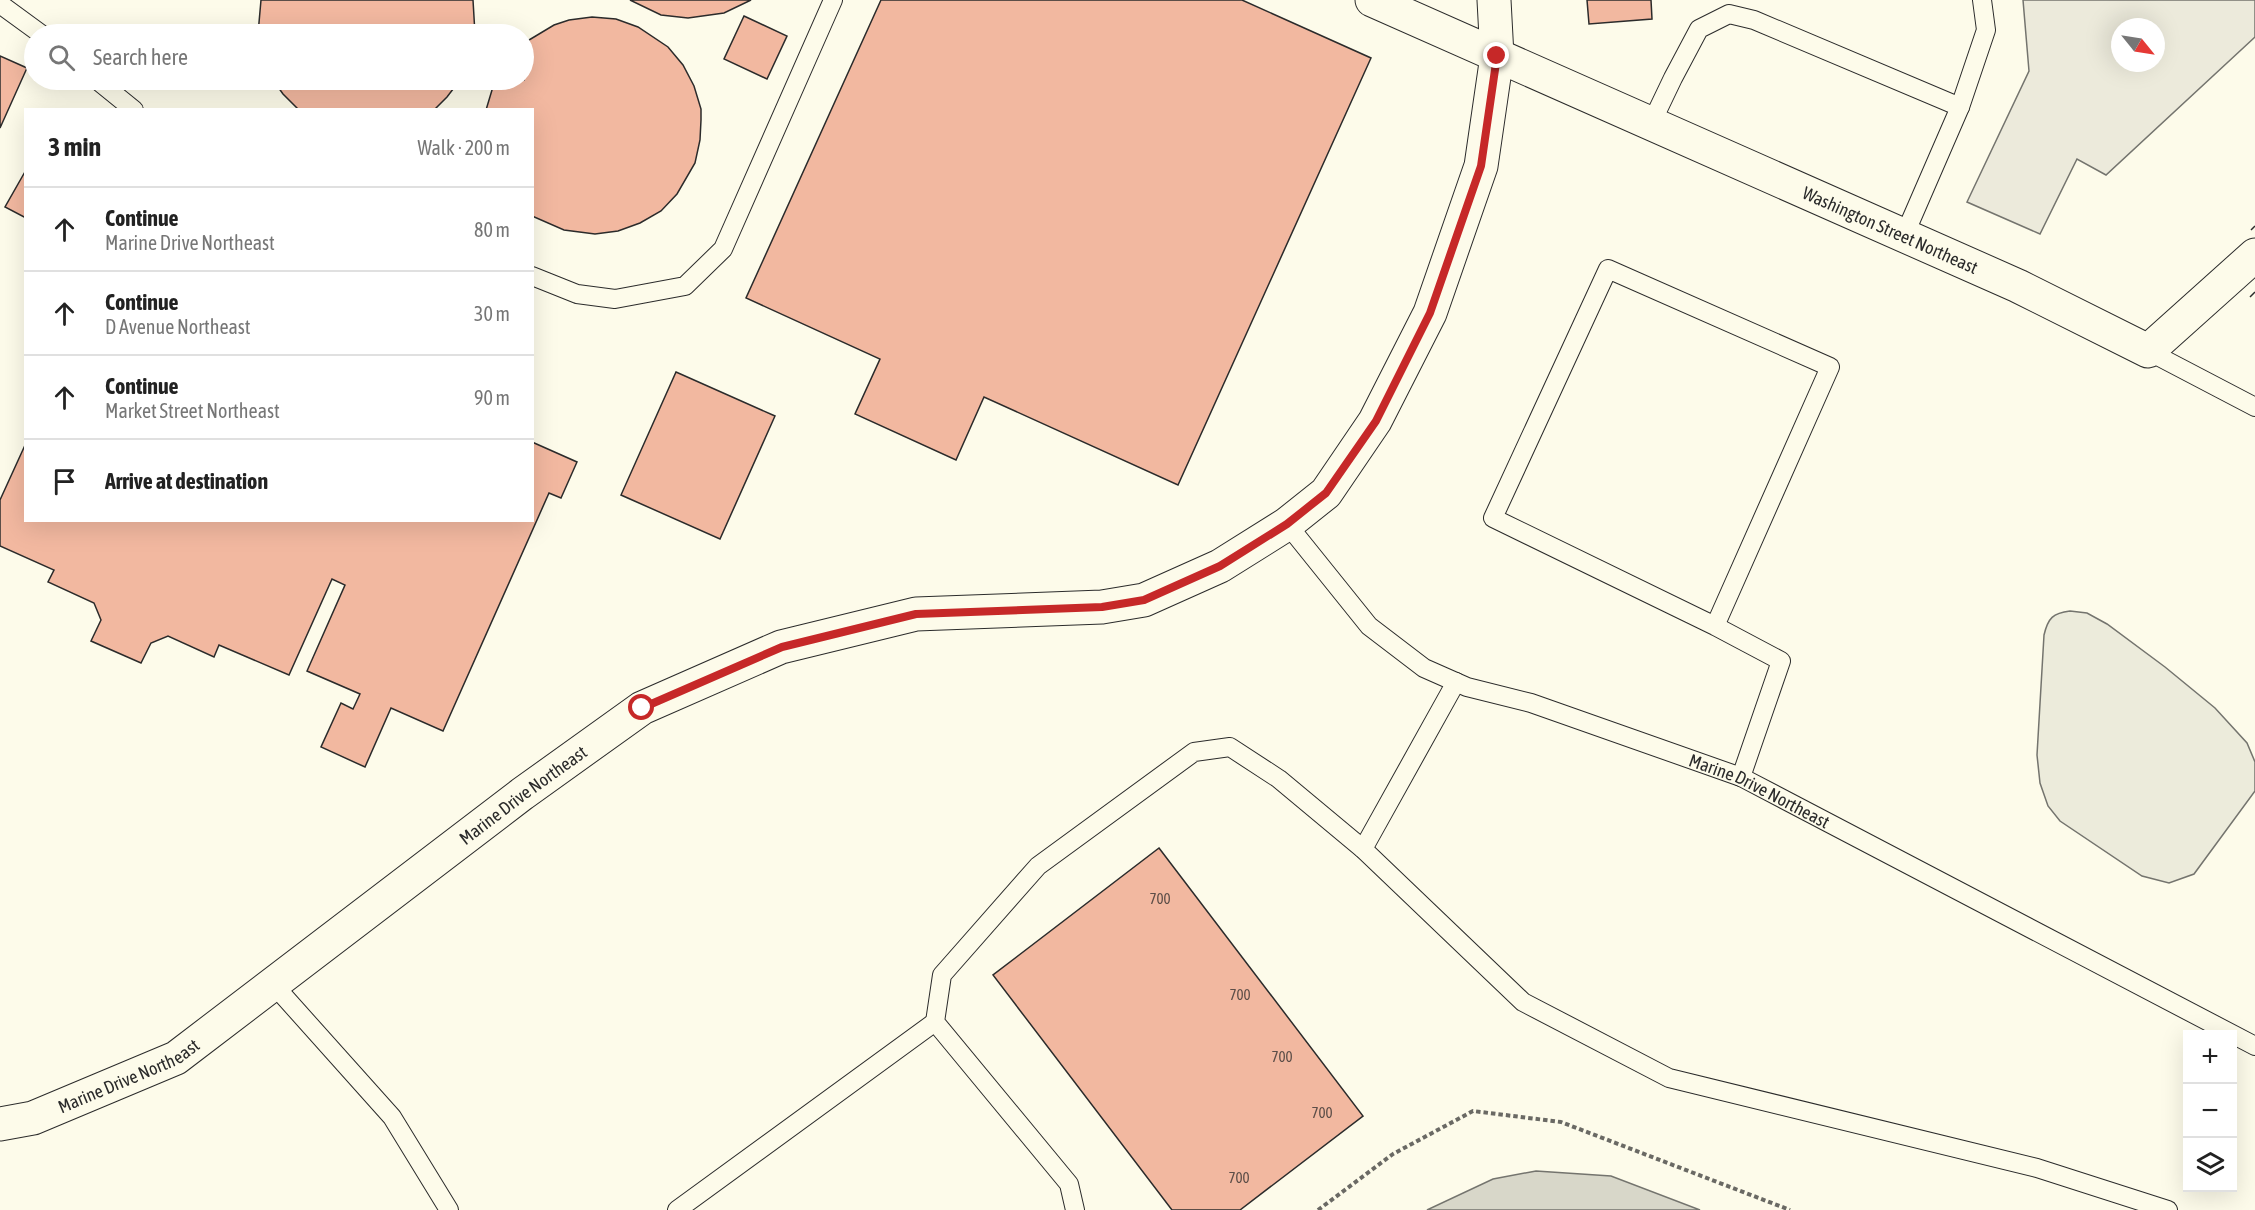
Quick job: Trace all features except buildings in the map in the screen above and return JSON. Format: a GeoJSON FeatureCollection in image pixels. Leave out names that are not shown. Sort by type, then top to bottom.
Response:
{"type":"FeatureCollection","features":[{"type":"Feature","properties":{"kind":"street","name":"Washington Street Northeast"},"geometry":{"type":"LineString","coordinates":[[1372,0],[2018,286],[2148,351]]}},
{"type":"Feature","properties":{"kind":"street","name":"Marine Drive Northeast"},"geometry":{"type":"LineString","coordinates":[[0,1124],[33,1118],[176,1058],[522,794],[642,708],[782,647],[916,614],[1102,607],[1144,600],[1220,566],[1287,524],[1326,493],[1376,421],[1430,313],[1481,166],[1497,56],[1494,0]]}},
{"type":"Feature","properties":{"kind":"street"},"geometry":{"type":"LineString","coordinates":[[2148,351],[2255,255]]}},
{"type":"Feature","properties":{"kind":"lane"},"geometry":{"type":"LineString","coordinates":[[534,277],[577,294],[615,299],[685,286],[723,249],[833,0]]}},
{"type":"Feature","properties":{"kind":"lane"},"geometry":{"type":"LineString","coordinates":[[1905,236],[1960,107],[1986,30],[1982,0]]}},
{"type":"Feature","properties":{"kind":"lane"},"geometry":{"type":"LineString","coordinates":[[0,4],[27,24]]}},
{"type":"Feature","properties":{"kind":"lane"},"geometry":{"type":"LineString","coordinates":[[1652,124],[1699,29],[1729,14],[1754,20],[1960,107]]}},
{"type":"Feature","properties":{"kind":"lane"},"geometry":{"type":"LineString","coordinates":[[109,90],[132,108]]}},
{"type":"Feature","properties":{"kind":"lane"},"geometry":{"type":"LineString","coordinates":[[1715,626],[1830,368],[1608,269],[1493,518],[1715,626],[1781,662],[1741,777]]}},
{"type":"Feature","properties":{"kind":"lane"},"geometry":{"type":"LineString","coordinates":[[2148,351],[2255,407]]}},
{"type":"Feature","properties":{"kind":"lane","name":"Marine Drive Northeast"},"geometry":{"type":"LineString","coordinates":[[1287,524],[1369,626],[1424,668],[1467,687],[1531,703],[1741,777],[2255,1046]]}},
{"type":"Feature","properties":{"kind":"lane"},"geometry":{"type":"LineString","coordinates":[[1362,849],[1456,682]]}},
{"type":"Feature","properties":{"kind":"lane"},"geometry":{"type":"LineString","coordinates":[[677,1210],[935,1022],[942,975],[1038,866],[1194,752],[1230,747],[1279,779],[1362,849],[1523,1002],[1669,1078],[2037,1168],[2168,1210]]}},
{"type":"Feature","properties":{"kind":"lane"},"geometry":{"type":"LineString","coordinates":[[273,984],[392,1117],[449,1210]]}},
{"type":"Feature","properties":{"kind":"lane"},"geometry":{"type":"LineString","coordinates":[[935,1022],[1069,1184],[1075,1210]]}},
{"type":"Feature","properties":{"kind":"path"},"geometry":{"type":"LineString","coordinates":[[1318,1210],[1394,1154],[1473,1111],[1561,1122],[1790,1210]]}},
{"type":"Feature","properties":{"kind":"shaded area"},"geometry":{"type":"Polygon","coordinates":[[[2023,0],[2255,0],[2255,37],[2106,175],[2077,159],[2040,234],[1967,202],[2029,71],[2023,0]]]}},
{"type":"Feature","properties":{"kind":"shaded area"},"geometry":{"type":"Polygon","coordinates":[[[2070,611],[2087,613],[2107,624],[2165,667],[2215,708],[2247,743],[2255,762],[2255,791],[2194,874],[2169,883],[2142,876],[2060,821],[2048,806],[2040,783],[2037,755],[2044,635],[2052,617],[2070,611]]]}},
{"type":"Feature","properties":{"kind":"shaded area"},"geometry":{"type":"Polygon","coordinates":[[[1536,1171],[1611,1176],[1700,1210],[1427,1210],[1493,1179],[1536,1171]]]}},
{"type":"Feature","properties":{"kind":"fence"},"geometry":{"type":"LineString","coordinates":[[2251,230],[2255,226]]}},
{"type":"Feature","properties":{"kind":"fence"},"geometry":{"type":"LineString","coordinates":[[2250,297],[2255,292]]}},
{"type":"Feature","properties":{"kind":"route"},"geometry":{"type":"LineString","coordinates":[[642,708],[782,647],[916,614],[1102,607],[1144,600],[1220,566],[1287,524],[1326,493],[1376,421],[1430,313],[1481,166],[1497,56]]}}]}
